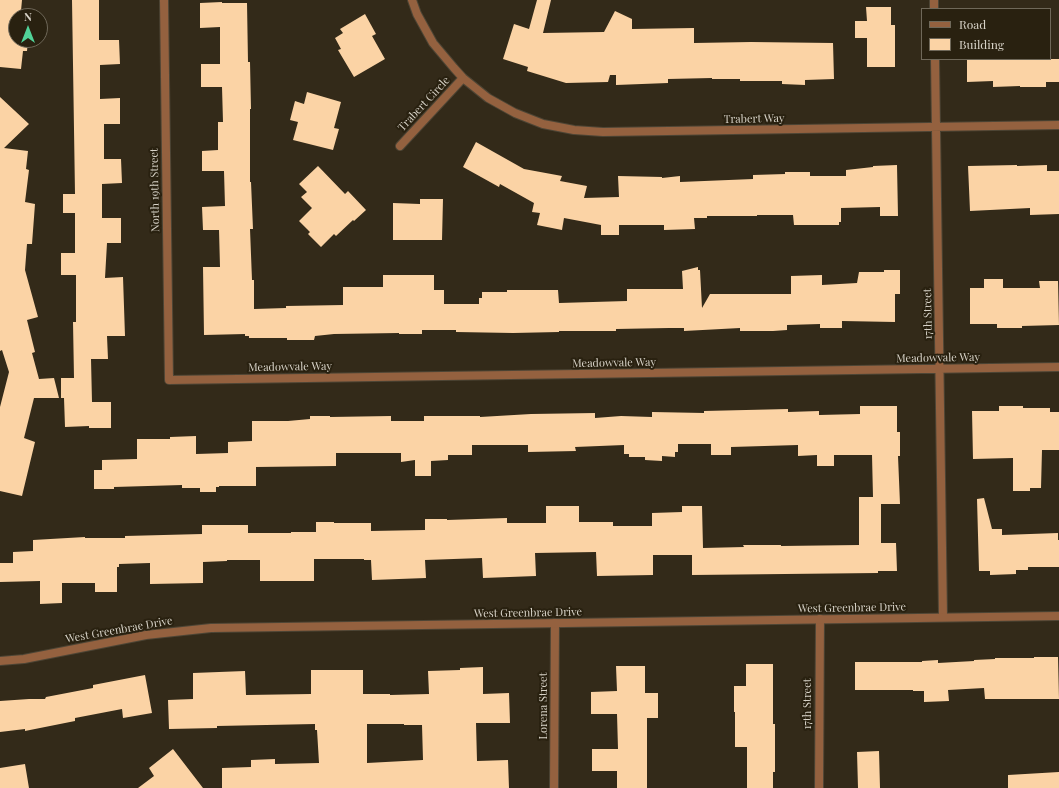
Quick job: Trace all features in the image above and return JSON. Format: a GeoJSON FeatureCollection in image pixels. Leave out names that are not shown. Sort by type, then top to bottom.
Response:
{"type":"FeatureCollection","features":[{"type":"Feature","properties":{"kind":"street","name":"North 19th Street"},"geometry":{"type":"LineString","coordinates":[[164,0],[169,380]]}},
{"type":"Feature","properties":{"kind":"street","name":"Trabert Way"},"geometry":{"type":"LineString","coordinates":[[412,0],[417,14],[433,43],[463,78],[488,98],[515,113],[543,124],[574,130],[603,132],[1059,125]]}},
{"type":"Feature","properties":{"kind":"street","name":"17th Street"},"geometry":{"type":"LineString","coordinates":[[935,60],[943,617]]}},
{"type":"Feature","properties":{"kind":"street","name":"Trabert Circle"},"geometry":{"type":"LineString","coordinates":[[400,146],[463,78]]}},
{"type":"Feature","properties":{"kind":"street","name":"Meadowvale Way"},"geometry":{"type":"LineString","coordinates":[[169,380],[1059,367]]}},
{"type":"Feature","properties":{"kind":"street","name":"West Greenbrae Drive"},"geometry":{"type":"LineString","coordinates":[[0,661],[24,659],[146,635],[211,628],[1059,616]]}},
{"type":"Feature","properties":{"kind":"street","name":"17th Street"},"geometry":{"type":"LineString","coordinates":[[819,788],[820,619]]}},
{"type":"Feature","properties":{"kind":"street","name":"Lorena Street"},"geometry":{"type":"LineString","coordinates":[[554,788],[555,623]]}},
{"type":"Feature","properties":{"kind":"building"},"geometry":{"type":"Polygon","coordinates":[[[0,0],[22,0],[21,8],[8,8],[8,48],[27,48],[27,51],[23,51],[21,69],[0,67],[0,0]]]}},
{"type":"Feature","properties":{"kind":"building"},"geometry":{"type":"Polygon","coordinates":[[[72,0],[99,0],[99,40],[119,40],[120,64],[100,65],[100,99],[120,98],[120,124],[104,124],[104,159],[121,159],[122,183],[102,184],[102,218],[121,218],[121,243],[107,243],[105,278],[123,277],[125,336],[107,336],[108,359],[91,359],[92,402],[111,402],[111,428],[89,428],[89,426],[65,427],[64,398],[61,398],[61,378],[74,378],[73,322],[76,322],[76,275],[61,275],[61,253],[75,253],[75,213],[63,213],[63,194],[75,194],[72,0]]]}},
{"type":"Feature","properties":{"kind":"building"},"geometry":{"type":"Polygon","coordinates":[[[537,0],[551,0],[543,33],[604,32],[615,11],[632,19],[632,29],[694,28],[694,43],[833,43],[834,79],[805,80],[805,85],[782,84],[782,81],[740,81],[740,79],[712,78],[668,79],[668,83],[616,85],[616,75],[610,75],[608,82],[566,83],[527,71],[528,67],[503,59],[514,24],[529,29],[537,0]]]}},
{"type":"Feature","properties":{"kind":"building"},"geometry":{"type":"Polygon","coordinates":[[[200,3],[247,3],[248,62],[250,62],[251,109],[250,182],[253,229],[250,229],[252,280],[254,280],[254,309],[286,308],[286,306],[343,305],[343,287],[383,287],[383,275],[434,275],[434,290],[444,290],[444,304],[479,304],[479,298],[482,298],[482,292],[507,292],[507,290],[558,290],[559,303],[627,301],[627,289],[683,289],[682,271],[698,267],[698,270],[700,270],[702,308],[710,294],[791,294],[791,276],[822,275],[822,285],[857,283],[859,272],[884,272],[884,270],[900,270],[900,294],[895,294],[895,322],[842,321],[842,328],[820,328],[820,324],[787,325],[787,330],[773,331],[740,331],[740,328],[684,331],[684,328],[669,328],[616,329],[616,331],[513,333],[422,330],[422,334],[334,334],[315,336],[314,340],[249,338],[249,336],[245,336],[245,334],[204,335],[203,267],[220,267],[219,230],[203,230],[202,207],[225,206],[224,171],[202,171],[202,151],[218,150],[218,122],[223,122],[222,87],[201,87],[201,64],[220,64],[220,27],[200,28],[200,3]]]}},
{"type":"Feature","properties":{"kind":"building"},"geometry":{"type":"Polygon","coordinates":[[[866,7],[891,7],[891,25],[895,25],[895,67],[867,67],[867,38],[855,38],[855,21],[867,21],[866,7]]]}},
{"type":"Feature","properties":{"kind":"building"},"geometry":{"type":"Polygon","coordinates":[[[365,14],[376,34],[372,36],[385,59],[354,77],[338,50],[341,49],[335,38],[343,33],[340,29],[365,14]]]}},
{"type":"Feature","properties":{"kind":"building"},"geometry":{"type":"Polygon","coordinates":[[[1059,59],[1059,82],[1046,82],[1046,87],[993,87],[993,81],[967,82],[967,60],[1059,59]]]}},
{"type":"Feature","properties":{"kind":"building"},"geometry":{"type":"Polygon","coordinates":[[[307,92],[341,102],[334,128],[339,129],[333,150],[293,140],[298,122],[290,120],[295,101],[304,104],[307,92]]]}},
{"type":"Feature","properties":{"kind":"building"},"geometry":{"type":"Polygon","coordinates":[[[0,97],[29,124],[4,148],[28,151],[26,169],[29,170],[25,202],[35,204],[32,244],[27,244],[25,270],[38,317],[27,320],[35,352],[32,353],[39,379],[54,378],[59,398],[34,398],[24,438],[35,442],[22,496],[0,491],[0,407],[9,372],[2,350],[0,351],[0,97]]]}},
{"type":"Feature","properties":{"kind":"building"},"geometry":{"type":"Polygon","coordinates":[[[476,142],[524,169],[562,176],[560,181],[587,186],[584,198],[619,197],[618,176],[662,178],[680,176],[680,182],[753,179],[753,175],[785,174],[785,172],[810,172],[810,176],[846,176],[846,170],[873,166],[897,165],[898,216],[880,216],[880,207],[841,208],[841,222],[839,222],[839,225],[794,225],[793,215],[707,216],[707,218],[694,218],[695,229],[664,230],[664,225],[619,225],[619,235],[601,235],[601,225],[564,218],[562,230],[537,225],[540,213],[532,212],[534,203],[500,184],[499,187],[463,167],[476,142]]]}},
{"type":"Feature","properties":{"kind":"building"},"geometry":{"type":"Polygon","coordinates":[[[1047,165],[1047,171],[1059,171],[1059,214],[1030,215],[1030,208],[970,211],[968,166],[1047,165]]]}},
{"type":"Feature","properties":{"kind":"building"},"geometry":{"type":"Polygon","coordinates":[[[318,166],[345,194],[348,191],[366,210],[336,236],[334,234],[321,247],[308,234],[310,232],[299,221],[312,208],[301,197],[307,192],[299,184],[318,166]]]}},
{"type":"Feature","properties":{"kind":"building"},"geometry":{"type":"Polygon","coordinates":[[[420,199],[443,199],[442,240],[393,240],[393,203],[420,204],[420,199]]]}},
{"type":"Feature","properties":{"kind":"building"},"geometry":{"type":"Polygon","coordinates":[[[984,279],[1003,279],[1003,288],[1040,288],[1039,281],[1058,281],[1059,325],[1022,326],[1022,328],[997,328],[997,324],[970,324],[970,288],[984,288],[984,279]]]}},
{"type":"Feature","properties":{"kind":"building"},"geometry":{"type":"Polygon","coordinates":[[[860,406],[897,406],[897,432],[900,432],[900,456],[898,456],[900,504],[881,504],[881,543],[896,543],[897,571],[878,571],[878,573],[692,575],[692,555],[653,555],[653,575],[597,576],[596,552],[535,553],[536,576],[483,578],[482,558],[425,560],[426,578],[372,580],[371,560],[314,559],[314,581],[260,581],[260,560],[227,560],[203,562],[203,583],[150,584],[150,563],[119,564],[119,567],[117,567],[117,592],[95,592],[95,583],[62,583],[62,603],[40,604],[40,581],[0,582],[0,563],[13,563],[13,552],[33,551],[33,540],[85,537],[125,538],[125,536],[202,534],[202,525],[248,525],[248,533],[291,533],[316,532],[316,522],[371,523],[371,531],[425,530],[425,519],[447,520],[507,518],[507,523],[546,523],[546,506],[579,506],[579,522],[613,522],[613,526],[652,526],[652,513],[682,512],[682,506],[702,506],[703,548],[744,547],[743,545],[859,545],[859,497],[873,497],[872,455],[834,455],[834,466],[817,466],[817,455],[798,456],[798,445],[731,447],[731,455],[711,455],[711,444],[678,444],[678,452],[675,452],[675,457],[662,456],[662,461],[645,460],[645,457],[629,457],[629,454],[624,454],[624,445],[575,447],[576,451],[528,452],[528,445],[472,445],[472,455],[448,455],[448,460],[431,461],[431,476],[415,476],[415,460],[401,462],[401,453],[336,453],[336,466],[256,467],[256,486],[219,486],[216,487],[216,492],[200,492],[200,488],[182,488],[182,485],[94,489],[94,470],[102,470],[102,460],[137,459],[137,439],[170,439],[170,437],[196,436],[196,454],[228,453],[228,442],[252,441],[252,421],[288,421],[310,419],[310,416],[391,416],[391,421],[424,421],[424,416],[480,417],[531,414],[595,413],[595,418],[621,416],[652,417],[652,412],[704,413],[704,411],[788,409],[788,412],[819,411],[819,415],[860,414],[860,406]]]}},
{"type":"Feature","properties":{"kind":"building"},"geometry":{"type":"Polygon","coordinates":[[[999,406],[1050,408],[1050,412],[1059,412],[1059,450],[1042,450],[1041,488],[1030,488],[1030,491],[1013,491],[1013,458],[973,459],[972,411],[999,411],[999,406]]]}},
{"type":"Feature","properties":{"kind":"building"},"geometry":{"type":"Polygon","coordinates":[[[984,498],[992,529],[1002,529],[1002,535],[1058,533],[1059,567],[1028,567],[1028,570],[1016,570],[1016,574],[990,575],[990,571],[979,571],[977,499],[984,498]]]}},
{"type":"Feature","properties":{"kind":"building"},"geometry":{"type":"Polygon","coordinates":[[[1058,657],[1059,699],[985,699],[984,688],[948,690],[949,701],[924,702],[924,691],[855,690],[855,662],[922,662],[938,660],[938,663],[995,658],[1058,657]]]}},
{"type":"Feature","properties":{"kind":"building"},"geometry":{"type":"Polygon","coordinates":[[[746,664],[773,664],[775,772],[773,772],[773,788],[747,788],[747,747],[735,747],[734,686],[746,686],[746,664]]]}},
{"type":"Feature","properties":{"kind":"building"},"geometry":{"type":"Polygon","coordinates":[[[616,666],[645,666],[645,693],[658,693],[658,718],[647,718],[647,788],[617,788],[617,771],[592,771],[592,749],[618,749],[617,714],[591,714],[591,692],[617,691],[616,666]]]}},
{"type":"Feature","properties":{"kind":"building"},"geometry":{"type":"Polygon","coordinates":[[[483,667],[483,694],[509,693],[510,723],[476,723],[477,761],[508,760],[509,788],[222,788],[222,768],[251,767],[251,760],[275,759],[275,764],[319,763],[317,730],[315,730],[315,724],[217,726],[217,728],[169,729],[168,700],[193,699],[193,673],[245,671],[246,695],[311,694],[311,670],[363,670],[363,694],[390,695],[429,694],[428,671],[460,670],[460,668],[483,667]],[[367,724],[367,763],[423,760],[422,725],[367,724]]]}},
{"type":"Feature","properties":{"kind":"building"},"geometry":{"type":"Polygon","coordinates":[[[145,675],[152,713],[123,718],[122,709],[75,718],[75,721],[25,731],[25,729],[0,732],[0,701],[45,699],[46,697],[93,688],[93,685],[145,675]]]}},
{"type":"Feature","properties":{"kind":"building"},"geometry":{"type":"Polygon","coordinates":[[[173,749],[203,788],[138,788],[154,776],[149,768],[173,749]]]}},
{"type":"Feature","properties":{"kind":"building"},"geometry":{"type":"Polygon","coordinates":[[[879,751],[880,788],[858,788],[857,752],[879,751]]]}},
{"type":"Feature","properties":{"kind":"building"},"geometry":{"type":"Polygon","coordinates":[[[25,764],[29,788],[0,788],[0,768],[25,764]]]}},
{"type":"Feature","properties":{"kind":"building"},"geometry":{"type":"Polygon","coordinates":[[[1059,772],[1059,788],[1008,788],[1008,775],[1059,772]]]}}]}
